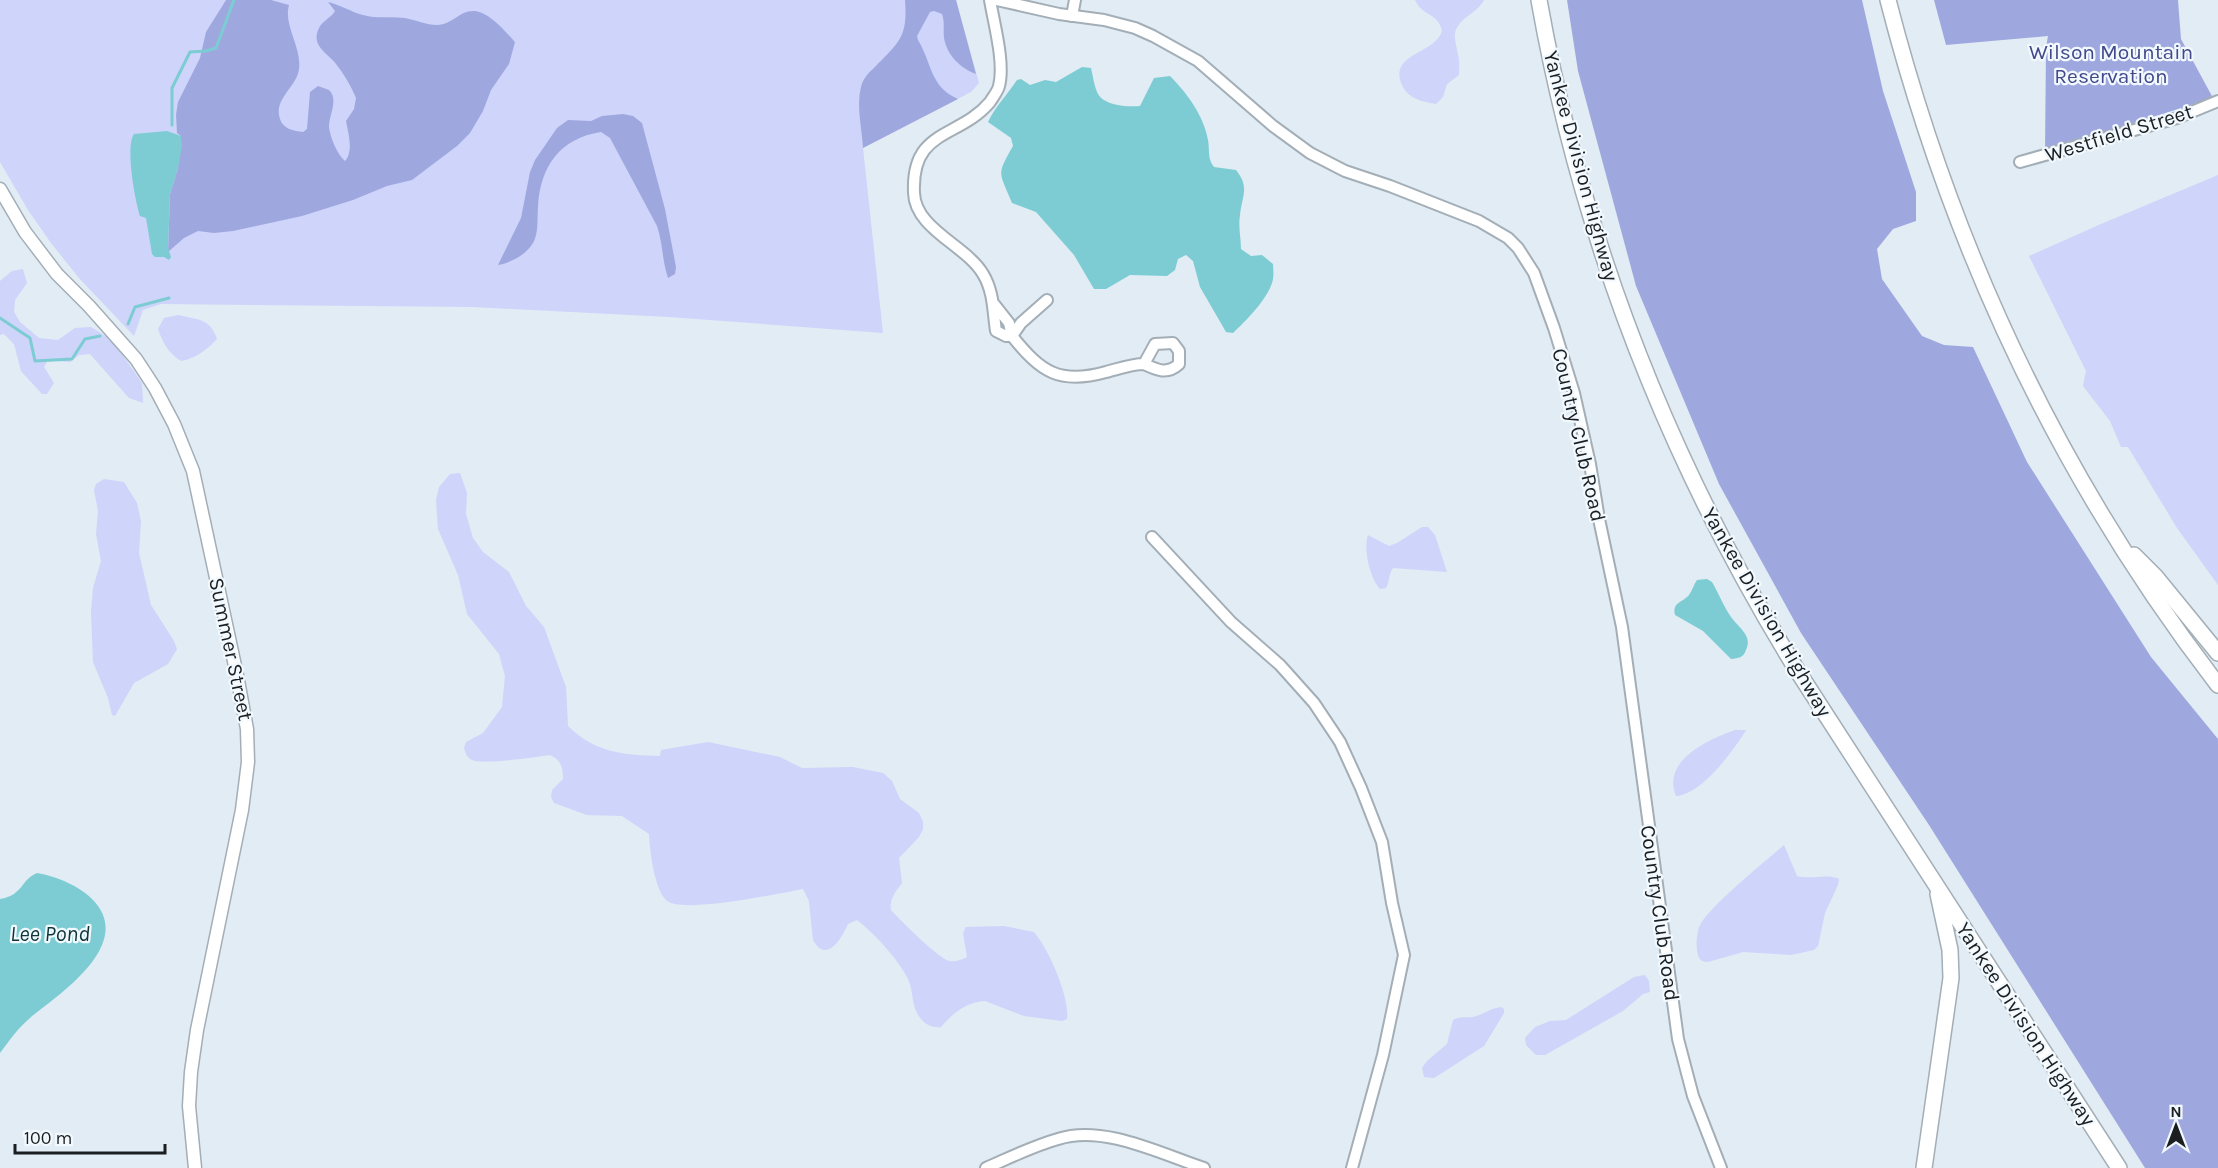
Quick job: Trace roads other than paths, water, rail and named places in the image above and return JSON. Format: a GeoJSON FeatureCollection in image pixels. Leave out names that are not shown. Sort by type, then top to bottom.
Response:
{"type":"FeatureCollection","features":[{"type":"Feature","properties":{"kind":"highway","name":"Yankee Division Highway"},"geometry":{"type":"LineString","coordinates":[[1539,0],[1556,86],[1586,202],[1627,326],[1681,455],[1721,538],[1766,619],[2119,1168]]}},
{"type":"Feature","properties":{"kind":"highway"},"geometry":{"type":"LineString","coordinates":[[1888,0],[1928,139],[1952,208],[2009,343],[2045,417],[2113,534],[2180,634],[2218,685]]}},
{"type":"Feature","properties":{"kind":"highway"},"geometry":{"type":"LineString","coordinates":[[2113,534],[2155,576],[2218,653]]}},
{"type":"Feature","properties":{"kind":"highway"},"geometry":{"type":"LineString","coordinates":[[1924,1168],[1951,978],[1950,950],[1935,882]]}},
{"type":"Feature","properties":{"kind":"main road","name":"Summer Street"},"geometry":{"type":"LineString","coordinates":[[0,189],[25,232],[57,274],[136,359],[174,424],[193,471],[237,675],[247,729],[249,762],[242,810],[191,1072],[189,1106],[195,1168]]}},
{"type":"Feature","properties":{"kind":"street"},"geometry":{"type":"LineString","coordinates":[[990,0],[1000,65],[999,86],[993,98],[980,113],[940,135],[921,153],[914,180],[914,196],[922,216],[983,273],[994,304],[1009,323],[1012,336],[1031,359],[1045,369],[1062,376],[1087,377],[1143,364]]}},
{"type":"Feature","properties":{"kind":"street","name":"Country Club Road"},"geometry":{"type":"LineString","coordinates":[[997,0],[1029,8],[1104,20],[1135,28],[1153,36],[1198,62],[1275,128],[1310,153],[1345,171],[1479,221],[1508,238],[1518,248],[1534,273],[1574,393],[1622,627],[1678,1039],[1693,1096],[1721,1168]]}},
{"type":"Feature","properties":{"kind":"street"},"geometry":{"type":"LineString","coordinates":[[1072,16],[1075,0]]}},
{"type":"Feature","properties":{"kind":"street","name":"Westfield Street"},"geometry":{"type":"LineString","coordinates":[[2019,162],[2177,118],[2218,101]]}},
{"type":"Feature","properties":{"kind":"street"},"geometry":{"type":"LineString","coordinates":[[1012,336],[1021,323],[1047,300]]}},
{"type":"Feature","properties":{"kind":"street"},"geometry":{"type":"LineString","coordinates":[[1152,537],[1231,622],[1280,665],[1314,703],[1340,742],[1382,842],[1392,903],[1404,955],[1383,1055],[1352,1168]]}},
{"type":"Feature","properties":{"kind":"street"},"geometry":{"type":"LineString","coordinates":[[986,1168],[1059,1138],[1099,1135],[1127,1141],[1204,1168]]}},
{"type":"Feature","properties":{"kind":"water"},"geometry":{"type":"Polygon","coordinates":[[[1082,67],[1091,68],[1100,97],[1122,106],[1140,106],[1154,78],[1170,76],[1183,90],[1203,122],[1214,167],[1236,170],[1240,176],[1244,187],[1239,219],[1241,249],[1251,256],[1262,255],[1273,264],[1273,275],[1271,286],[1262,301],[1233,333],[1226,332],[1200,287],[1193,261],[1186,255],[1178,259],[1175,270],[1167,276],[1130,275],[1106,289],[1094,289],[1074,255],[1036,212],[1012,203],[1001,174],[1013,146],[1011,138],[988,122],[1017,80],[1021,79],[1030,85],[1045,80],[1056,82],[1082,67]]]}},
{"type":"Feature","properties":{"kind":"water"},"geometry":{"type":"Polygon","coordinates":[[[167,131],[181,136],[182,146],[170,194],[168,248],[171,257],[169,260],[164,257],[155,257],[152,254],[146,218],[140,216],[136,198],[130,150],[134,134],[167,131]]]}},
{"type":"Feature","properties":{"kind":"water"},"geometry":{"type":"Polygon","coordinates":[[[1707,579],[1712,582],[1728,613],[1748,640],[1745,653],[1740,657],[1731,659],[1703,631],[1675,615],[1676,605],[1689,595],[1697,580],[1707,579]]]}},
{"type":"Feature","properties":{"kind":"water","name":"Lee Pond"},"geometry":{"type":"Polygon","coordinates":[[[37,873],[68,883],[89,896],[104,918],[105,934],[99,951],[88,967],[74,982],[26,1022],[0,1053],[0,899],[14,894],[27,879],[37,873]]]}},
{"type":"Feature","properties":{"kind":"waterway"},"geometry":{"type":"LineString","coordinates":[[172,125],[172,88],[190,52],[216,48],[234,0]]}},
{"type":"Feature","properties":{"kind":"waterway"},"geometry":{"type":"LineString","coordinates":[[128,324],[135,307],[169,298]]}},
{"type":"Feature","properties":{"kind":"waterway"},"geometry":{"type":"LineString","coordinates":[[0,318],[30,338],[35,361],[72,359],[85,339],[100,336]]}},
{"type":"Feature","properties":{"kind":"park label","name":"Wilson Mountain Reservation"},"geometry":{"type":"Point","coordinates":[2111,64]}}]}
